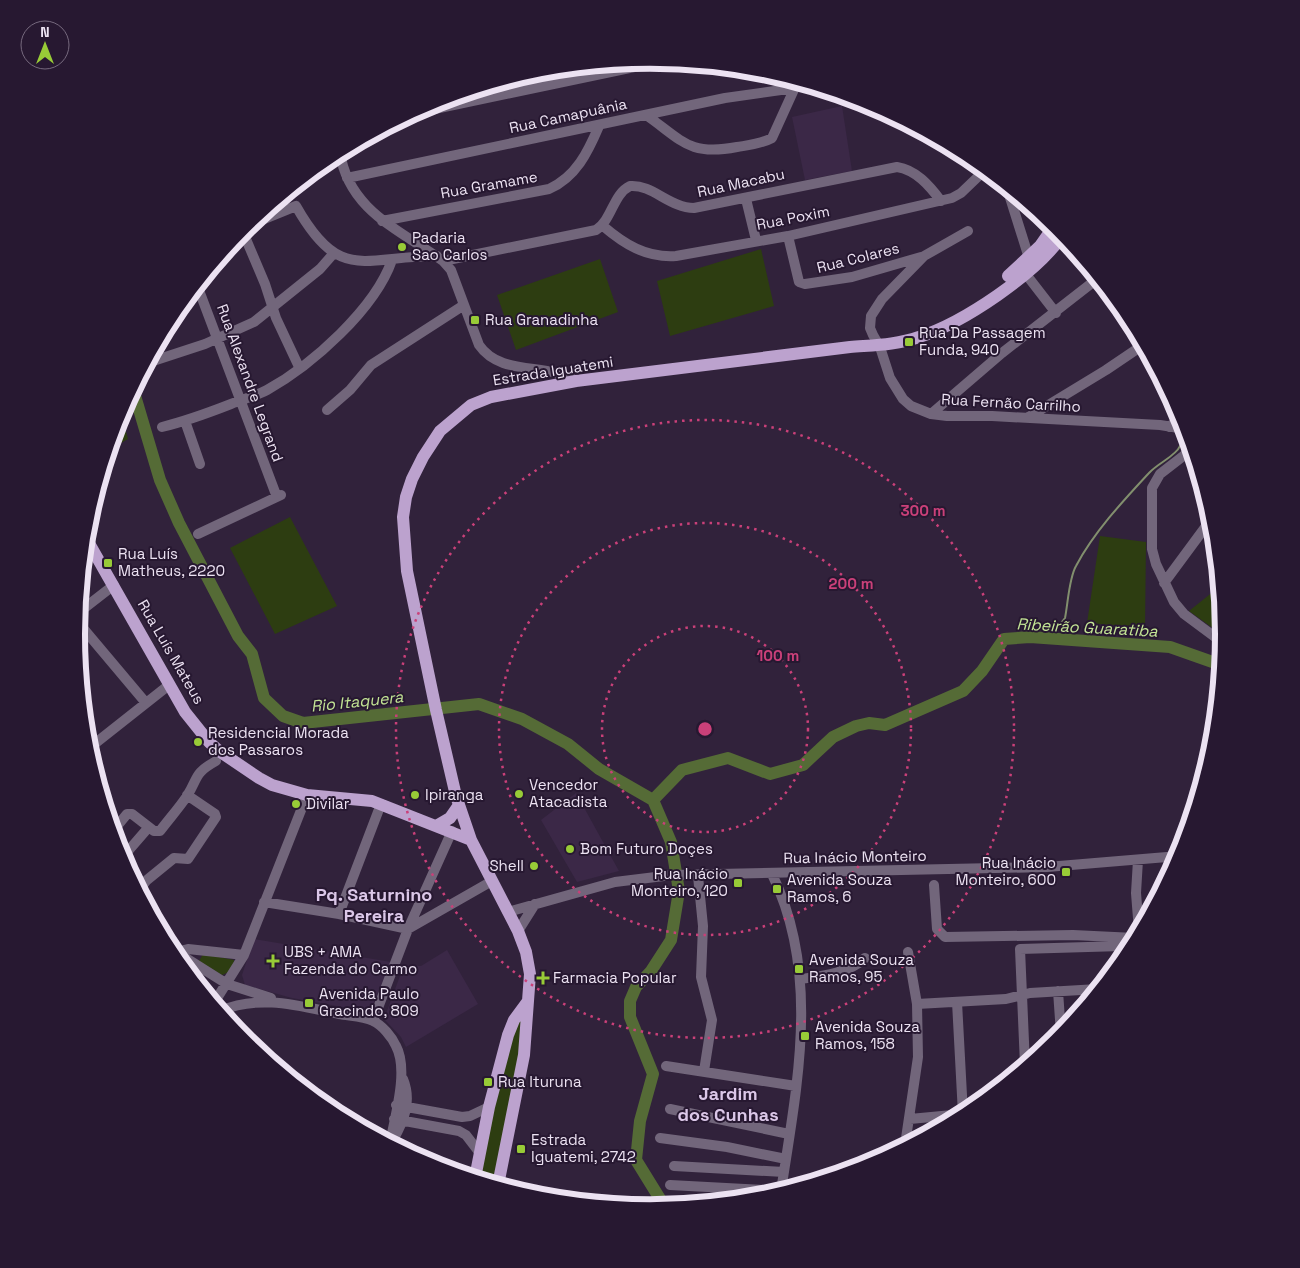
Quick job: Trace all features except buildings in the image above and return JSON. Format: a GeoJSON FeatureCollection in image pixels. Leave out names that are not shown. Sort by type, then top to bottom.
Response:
{"type":"FeatureCollection","features":[{"type":"Feature","properties":{"kind":"main road"},"geometry":{"type":"LineString","coordinates":[[875,345],[936,323],[1014,272],[1029,258],[1049,233]]}},
{"type":"Feature","properties":{"kind":"main road"},"geometry":{"type":"LineString","coordinates":[[875,345],[919,338],[954,322],[1025,273],[1058,242]]}},
{"type":"Feature","properties":{"kind":"main road","name":"Estrada Iguatemi"},"geometry":{"type":"LineString","coordinates":[[499,1179],[524,1055],[531,984],[529,965],[518,931],[471,840],[459,805],[416,617],[404,539],[403,517],[406,497],[412,479],[423,456],[440,431],[471,405],[491,397],[576,382],[875,345]]}},
{"type":"Feature","properties":{"kind":"main road","name":"Rua Luís Mateus"},"geometry":{"type":"LineString","coordinates":[[92,548],[192,722],[219,751],[266,782],[307,795],[367,799],[438,825],[471,840]]}},
{"type":"Feature","properties":{"kind":"main road"},"geometry":{"type":"LineString","coordinates":[[438,825],[450,818],[459,805]]}},
{"type":"Feature","properties":{"kind":"main road"},"geometry":{"type":"LineString","coordinates":[[476,1171],[489,1107],[506,1041],[514,1020],[528,1001]]}},
{"type":"Feature","properties":{"kind":"main road"},"geometry":{"type":"LineString","coordinates":[[514,1020],[522,1019],[528,1024]]}},
{"type":"Feature","properties":{"kind":"street"},"geometry":{"type":"LineString","coordinates":[[450,106],[622,70]]}},
{"type":"Feature","properties":{"kind":"street","name":"Rua Camapuânia"},"geometry":{"type":"LineString","coordinates":[[347,178],[725,98],[789,86]]}},
{"type":"Feature","properties":{"kind":"street"},"geometry":{"type":"LineString","coordinates":[[646,115],[687,146],[710,151],[724,150],[772,138],[796,88]]}},
{"type":"Feature","properties":{"kind":"street","name":"Rua Gramame"},"geometry":{"type":"LineString","coordinates":[[382,221],[549,189],[563,182],[579,166],[599,126]]}},
{"type":"Feature","properties":{"kind":"street"},"geometry":{"type":"LineString","coordinates":[[342,160],[347,178],[362,203],[382,221],[440,259],[454,276],[480,345],[490,358],[512,365],[561,374],[576,382]]}},
{"type":"Feature","properties":{"kind":"street","name":"Rua Macabu"},"geometry":{"type":"LineString","coordinates":[[602,226],[622,193],[630,186],[641,187],[684,208],[703,207],[897,167],[914,174],[925,182],[941,201]]}},
{"type":"Feature","properties":{"kind":"street","name":"Rua Poxim"},"geometry":{"type":"LineString","coordinates":[[602,226],[631,247],[665,257],[788,236],[941,201],[961,193],[979,175]]}},
{"type":"Feature","properties":{"kind":"street"},"geometry":{"type":"LineString","coordinates":[[746,199],[756,240]]}},
{"type":"Feature","properties":{"kind":"street"},"geometry":{"type":"LineString","coordinates":[[1010,199],[1029,258]]}},
{"type":"Feature","properties":{"kind":"street"},"geometry":{"type":"LineString","coordinates":[[268,217],[296,206],[314,236],[334,253],[340,257],[360,260],[392,260],[416,256],[440,259],[589,232],[602,226]]}},
{"type":"Feature","properties":{"kind":"street"},"geometry":{"type":"LineString","coordinates":[[924,256],[968,231]]}},
{"type":"Feature","properties":{"kind":"street","name":"Rua Colares"},"geometry":{"type":"LineString","coordinates":[[788,236],[800,282],[810,285],[924,256]]}},
{"type":"Feature","properties":{"kind":"street"},"geometry":{"type":"LineString","coordinates":[[244,240],[265,284],[272,308],[299,367]]}},
{"type":"Feature","properties":{"kind":"street"},"geometry":{"type":"LineString","coordinates":[[155,360],[217,340],[254,322],[320,269],[334,253]]}},
{"type":"Feature","properties":{"kind":"street","name":"Rua Fernão Carrilho"},"geometry":{"type":"LineString","coordinates":[[924,256],[882,299],[872,316],[870,328],[875,345],[902,399],[930,414],[1176,427]]}},
{"type":"Feature","properties":{"kind":"street"},"geometry":{"type":"LineString","coordinates":[[162,427],[185,421],[267,390],[299,367],[324,348],[355,319],[380,287],[392,260]]}},
{"type":"Feature","properties":{"kind":"street"},"geometry":{"type":"LineString","coordinates":[[1025,273],[1056,313]]}},
{"type":"Feature","properties":{"kind":"street"},"geometry":{"type":"LineString","coordinates":[[930,414],[1002,353],[1093,283]]}},
{"type":"Feature","properties":{"kind":"street","name":"Rua Alexandre Legrand"},"geometry":{"type":"LineString","coordinates":[[198,534],[278,493],[239,401],[200,292]]}},
{"type":"Feature","properties":{"kind":"street"},"geometry":{"type":"LineString","coordinates":[[327,410],[350,390],[371,365],[464,304]]}},
{"type":"Feature","properties":{"kind":"street"},"geometry":{"type":"LineString","coordinates":[[1027,418],[1138,348]]}},
{"type":"Feature","properties":{"kind":"street"},"geometry":{"type":"LineString","coordinates":[[185,421],[200,464]]}},
{"type":"Feature","properties":{"kind":"street"},"geometry":{"type":"LineString","coordinates":[[1169,426],[1174,422]]}},
{"type":"Feature","properties":{"kind":"street"},"geometry":{"type":"LineString","coordinates":[[1186,454],[1160,474],[1152,488],[1152,549],[1164,583],[1174,602],[1184,614],[1215,637]]}},
{"type":"Feature","properties":{"kind":"street"},"geometry":{"type":"LineString","coordinates":[[1164,583],[1205,528]]}},
{"type":"Feature","properties":{"kind":"street"},"geometry":{"type":"LineString","coordinates":[[86,607],[114,585]]}},
{"type":"Feature","properties":{"kind":"street"},"geometry":{"type":"LineString","coordinates":[[85,631],[146,703]]}},
{"type":"Feature","properties":{"kind":"street"},"geometry":{"type":"LineString","coordinates":[[96,743],[169,685]]}},
{"type":"Feature","properties":{"kind":"street"},"geometry":{"type":"LineString","coordinates":[[118,825],[127,814],[132,814],[154,832],[160,831],[188,795],[195,777],[201,770],[216,761]]}},
{"type":"Feature","properties":{"kind":"street"},"geometry":{"type":"LineString","coordinates":[[143,885],[174,858],[188,858],[216,816],[188,795]]}},
{"type":"Feature","properties":{"kind":"street"},"geometry":{"type":"LineString","coordinates":[[218,998],[244,955],[307,795]]}},
{"type":"Feature","properties":{"kind":"street"},"geometry":{"type":"LineString","coordinates":[[339,914],[382,804]]}},
{"type":"Feature","properties":{"kind":"street"},"geometry":{"type":"LineString","coordinates":[[128,851],[148,828]]}},
{"type":"Feature","properties":{"kind":"street"},"geometry":{"type":"LineString","coordinates":[[373,1021],[408,929],[452,832]]}},
{"type":"Feature","properties":{"kind":"street","name":"Rua Inácio Monteiro"},"geometry":{"type":"LineString","coordinates":[[508,912],[615,882],[672,875],[698,876],[1047,867],[1169,857]]}},
{"type":"Feature","properties":{"kind":"street"},"geometry":{"type":"LineString","coordinates":[[1134,860],[1138,920]]}},
{"type":"Feature","properties":{"kind":"street"},"geometry":{"type":"LineString","coordinates":[[772,874],[788,912],[802,979],[796,1086],[782,1183]]}},
{"type":"Feature","properties":{"kind":"street"},"geometry":{"type":"LineString","coordinates":[[698,876],[703,926],[701,977],[712,1020],[704,1071]]}},
{"type":"Feature","properties":{"kind":"street"},"geometry":{"type":"LineString","coordinates":[[264,902],[339,914],[408,929],[492,881]]}},
{"type":"Feature","properties":{"kind":"street"},"geometry":{"type":"LineString","coordinates":[[934,885],[937,929],[945,938],[1073,935],[1127,938]]}},
{"type":"Feature","properties":{"kind":"street"},"geometry":{"type":"LineString","coordinates":[[518,931],[535,904]]}},
{"type":"Feature","properties":{"kind":"street"},"geometry":{"type":"LineString","coordinates":[[1025,1058],[1018,952],[1024,948],[1121,946]]}},
{"type":"Feature","properties":{"kind":"street"},"geometry":{"type":"LineString","coordinates":[[181,950],[244,955]]}},
{"type":"Feature","properties":{"kind":"street"},"geometry":{"type":"LineString","coordinates":[[906,1138],[917,1069],[917,1004],[908,952]]}},
{"type":"Feature","properties":{"kind":"street"},"geometry":{"type":"LineString","coordinates":[[802,979],[847,969],[865,958]]}},
{"type":"Feature","properties":{"kind":"street"},"geometry":{"type":"LineString","coordinates":[[189,960],[227,984],[286,1003],[373,1021],[387,1032],[400,1055],[401,1076],[396,1105],[399,1120]]}},
{"type":"Feature","properties":{"kind":"street"},"geometry":{"type":"LineString","coordinates":[[917,1004],[1006,999],[1058,991],[1089,989]]}},
{"type":"Feature","properties":{"kind":"street"},"geometry":{"type":"LineString","coordinates":[[1058,991],[1060,1023]]}},
{"type":"Feature","properties":{"kind":"street"},"geometry":{"type":"LineString","coordinates":[[227,1009],[250,1002],[286,1003]]}},
{"type":"Feature","properties":{"kind":"street"},"geometry":{"type":"LineString","coordinates":[[957,1002],[963,1105]]}},
{"type":"Feature","properties":{"kind":"street"},"geometry":{"type":"LineString","coordinates":[[666,1066],[796,1086]]}},
{"type":"Feature","properties":{"kind":"street"},"geometry":{"type":"LineString","coordinates":[[393,1137],[399,1120],[407,1107],[405,1085],[401,1076]]}},
{"type":"Feature","properties":{"kind":"street"},"geometry":{"type":"LineString","coordinates":[[396,1105],[462,1117],[470,1116],[489,1107]]}},
{"type":"Feature","properties":{"kind":"street"},"geometry":{"type":"LineString","coordinates":[[670,1109],[789,1134]]}},
{"type":"Feature","properties":{"kind":"street"},"geometry":{"type":"LineString","coordinates":[[910,1120],[945,1116]]}},
{"type":"Feature","properties":{"kind":"street"},"geometry":{"type":"LineString","coordinates":[[459,1131],[465,1123],[462,1117]]}},
{"type":"Feature","properties":{"kind":"street"},"geometry":{"type":"LineString","coordinates":[[399,1120],[459,1131],[471,1140],[479,1152]]}},
{"type":"Feature","properties":{"kind":"street"},"geometry":{"type":"LineString","coordinates":[[660,1138],[727,1147],[786,1159]]}},
{"type":"Feature","properties":{"kind":"street"},"geometry":{"type":"LineString","coordinates":[[674,1166],[784,1172]]}},
{"type":"Feature","properties":{"kind":"street"},"geometry":{"type":"LineString","coordinates":[[670,1185],[752,1189]]}},
{"type":"Feature","properties":{"kind":"shaded area"},"geometry":{"type":"Polygon","coordinates":[[[842,106],[852,171],[805,180],[792,117],[842,106]]]}},
{"type":"Feature","properties":{"kind":"shaded area"},"geometry":{"type":"Polygon","coordinates":[[[576,793],[619,871],[577,882],[541,820],[576,793]]]}},
{"type":"Feature","properties":{"kind":"shaded area"},"geometry":{"type":"Polygon","coordinates":[[[254,939],[391,962],[372,1007],[365,1011],[292,998],[245,985],[242,975],[254,939]]]}},
{"type":"Feature","properties":{"kind":"shaded area"},"geometry":{"type":"Polygon","coordinates":[[[447,950],[478,1004],[406,1047],[401,1037],[384,1019],[404,965],[421,966],[447,950]]]}},
{"type":"Feature","properties":{"kind":"green space"},"geometry":{"type":"Polygon","coordinates":[[[761,249],[774,306],[670,336],[657,281],[761,249]]]}},
{"type":"Feature","properties":{"kind":"green space"},"geometry":{"type":"Polygon","coordinates":[[[600,259],[618,312],[516,350],[497,295],[600,259]]]}},
{"type":"Feature","properties":{"kind":"green space"},"geometry":{"type":"Polygon","coordinates":[[[125,427],[128,439],[118,445],[125,427]]]}},
{"type":"Feature","properties":{"kind":"green space"},"geometry":{"type":"Polygon","coordinates":[[[290,517],[337,606],[275,634],[230,548],[290,517]]]}},
{"type":"Feature","properties":{"kind":"green space"},"geometry":{"type":"Polygon","coordinates":[[[1100,536],[1146,542],[1145,628],[1087,623],[1100,536]]]}},
{"type":"Feature","properties":{"kind":"green space"},"geometry":{"type":"Polygon","coordinates":[[[1213,591],[1215,629],[1189,611],[1213,591]]]}},
{"type":"Feature","properties":{"kind":"green space"},"geometry":{"type":"Polygon","coordinates":[[[203,954],[234,960],[233,965],[229,971],[222,975],[199,961],[203,954]]]}},
{"type":"Feature","properties":{"kind":"green space"},"geometry":{"type":"Polygon","coordinates":[[[514,1020],[524,1020],[499,1178],[477,1172],[514,1020]]]}},
{"type":"Feature","properties":{"kind":"waterway","name":"Rio Itaquera"},"geometry":{"type":"LineString","coordinates":[[136,400],[160,480],[179,523],[238,636],[252,654],[264,698],[283,716],[303,723],[479,704],[522,719],[568,744],[599,769],[653,800]]}},
{"type":"Feature","properties":{"kind":"waterway"},"geometry":{"type":"LineString","coordinates":[[1030,637],[1046,625],[1061,623],[1065,618],[1074,571],[1091,541],[1149,473],[1175,453],[1180,446]]}},
{"type":"Feature","properties":{"kind":"waterway","name":"Ribeirão Guaratiba"},"geometry":{"type":"LineString","coordinates":[[653,800],[682,770],[728,758],[770,774],[803,765],[833,737],[856,726],[869,723],[885,725],[963,691],[982,671],[1004,639],[1030,637],[1170,647],[1214,663]]}},
{"type":"Feature","properties":{"kind":"waterway"},"geometry":{"type":"LineString","coordinates":[[653,800],[671,842],[679,891],[671,940],[651,971],[636,987],[630,1001],[630,1017],[653,1074],[640,1121],[636,1160],[660,1199]]}},
{"type":"Feature","properties":{"kind":"place","name":"Padaria Sao Carlos"},"geometry":{"type":"Point","coordinates":[402,247]}},
{"type":"Feature","properties":{"kind":"place","name":"Rua Granadinha"},"geometry":{"type":"Point","coordinates":[475,320]}},
{"type":"Feature","properties":{"kind":"place","name":"Rua Da Passagem Funda, 940"},"geometry":{"type":"Point","coordinates":[909,342]}},
{"type":"Feature","properties":{"kind":"place","name":"Rua Luís Matheus, 2220"},"geometry":{"type":"Point","coordinates":[108,563]}},
{"type":"Feature","properties":{"kind":"place","name":"Residencial Morada dos Passaros"},"geometry":{"type":"Point","coordinates":[198,742]}},
{"type":"Feature","properties":{"kind":"place","name":"Vencedor Atacadista"},"geometry":{"type":"Point","coordinates":[519,794]}},
{"type":"Feature","properties":{"kind":"place","name":"Ipiranga"},"geometry":{"type":"Point","coordinates":[415,795]}},
{"type":"Feature","properties":{"kind":"place","name":"Divilar"},"geometry":{"type":"Point","coordinates":[296,804]}},
{"type":"Feature","properties":{"kind":"place","name":"Bom Futuro Doçes"},"geometry":{"type":"Point","coordinates":[570,849]}},
{"type":"Feature","properties":{"kind":"place","name":"Shell"},"geometry":{"type":"Point","coordinates":[534,866]}},
{"type":"Feature","properties":{"kind":"place","name":"Rua Inácio Monteiro, 600"},"geometry":{"type":"Point","coordinates":[1066,872]}},
{"type":"Feature","properties":{"kind":"place","name":"Rua Inácio Monteiro, 120"},"geometry":{"type":"Point","coordinates":[738,883]}},
{"type":"Feature","properties":{"kind":"place","name":"Avenida Souza Ramos, 6"},"geometry":{"type":"Point","coordinates":[777,889]}},
{"type":"Feature","properties":{"kind":"place","name":"UBS + AMA Fazenda do Carmo"},"geometry":{"type":"Point","coordinates":[273,961]}},
{"type":"Feature","properties":{"kind":"place","name":"Avenida Souza Ramos, 95"},"geometry":{"type":"Point","coordinates":[799,969]}},
{"type":"Feature","properties":{"kind":"place","name":"Farmacia Popular"},"geometry":{"type":"Point","coordinates":[543,978]}},
{"type":"Feature","properties":{"kind":"place","name":"Avenida Paulo Gracindo, 809"},"geometry":{"type":"Point","coordinates":[309,1003]}},
{"type":"Feature","properties":{"kind":"place","name":"Avenida Souza Ramos, 158"},"geometry":{"type":"Point","coordinates":[805,1036]}},
{"type":"Feature","properties":{"kind":"place","name":"Rua Ituruna"},"geometry":{"type":"Point","coordinates":[488,1082]}},
{"type":"Feature","properties":{"kind":"place","name":"Estrada Iguatemi, 2742"},"geometry":{"type":"Point","coordinates":[521,1149]}},
{"type":"Feature","properties":{"kind":"district","name":"Pq. Saturnino Pereira"},"geometry":{"type":"Point","coordinates":[374,905]}},
{"type":"Feature","properties":{"kind":"district","name":"Jardim dos Cunhas"},"geometry":{"type":"Point","coordinates":[728,1104]}}]}
